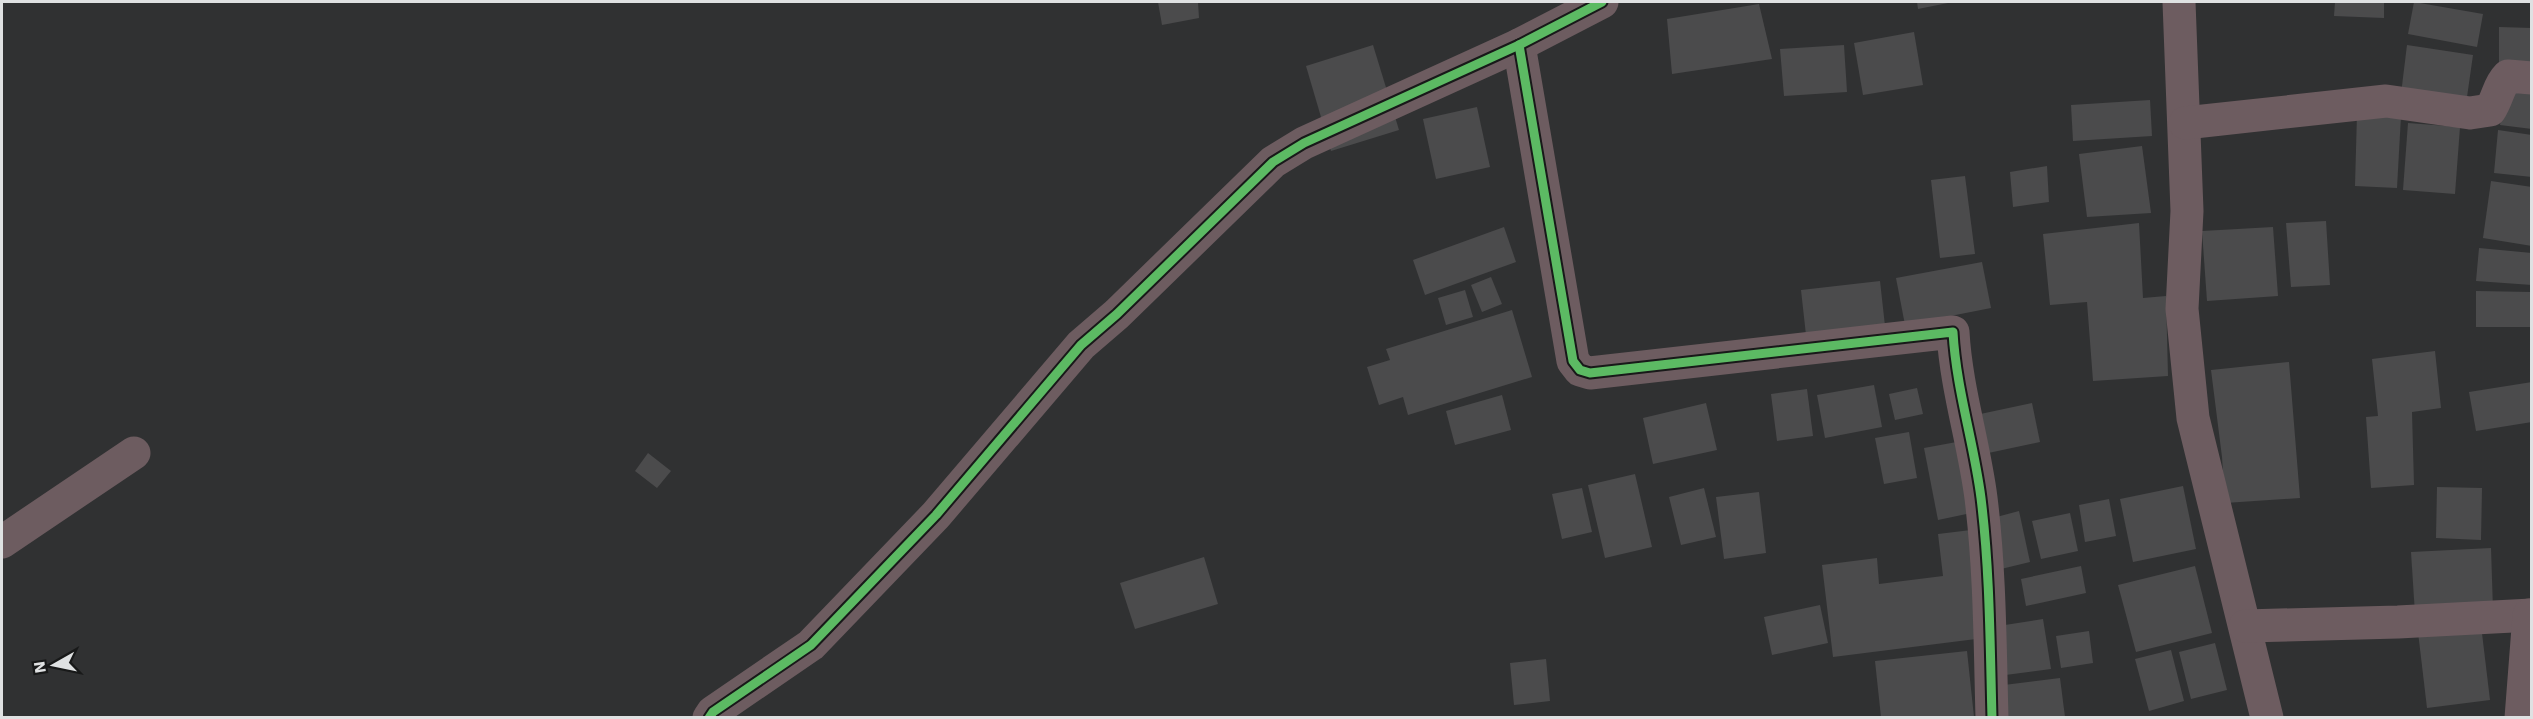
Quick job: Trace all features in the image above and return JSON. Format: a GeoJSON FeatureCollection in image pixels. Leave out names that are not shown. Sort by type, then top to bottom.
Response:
{"type":"FeatureCollection","features":[{"type":"Feature","properties":{"kind":"street"},"geometry":{"type":"LineString","coordinates":[[709,717],[811,645],[936,515],[1081,345],[1117,314],[1272,162],[1304,143],[1518,45],[1602,2]]}},
{"type":"Feature","properties":{"kind":"street"},"geometry":{"type":"LineString","coordinates":[[2179,2],[2187,211],[2182,309],[2193,418],[2267,717]]}},
{"type":"Feature","properties":{"kind":"street"},"geometry":{"type":"LineString","coordinates":[[1518,45],[1573,361],[1580,370],[1590,373],[1953,332],[1954,357],[1981,498],[1989,595],[1992,717]]}},
{"type":"Feature","properties":{"kind":"street"},"geometry":{"type":"LineString","coordinates":[[2185,123],[2385,101],[2470,113],[2490,110],[2497,100],[2500,84],[2508,76],[2532,78]]}},
{"type":"Feature","properties":{"kind":"street"},"geometry":{"type":"LineString","coordinates":[[2,542],[134,453]]}},
{"type":"Feature","properties":{"kind":"street"},"geometry":{"type":"LineString","coordinates":[[2245,626],[2398,622],[2530,615],[2521,717]]}},
{"type":"Feature","properties":{"kind":"building"},"geometry":{"type":"Polygon","coordinates":[[[1158,2],[1198,2],[1199,18],[1162,25],[1158,2]]]}},
{"type":"Feature","properties":{"kind":"building"},"geometry":{"type":"Polygon","coordinates":[[[1917,2],[1948,2],[1948,3],[1918,9],[1917,2]]]}},
{"type":"Feature","properties":{"kind":"building"},"geometry":{"type":"Polygon","coordinates":[[[2335,2],[2384,2],[2384,18],[2334,16],[2335,2]]]}},
{"type":"Feature","properties":{"kind":"building"},"geometry":{"type":"Polygon","coordinates":[[[2414,2],[2483,14],[2477,47],[2408,34],[2414,2]]]}},
{"type":"Feature","properties":{"kind":"building"},"geometry":{"type":"Polygon","coordinates":[[[1759,4],[1772,59],[1672,74],[1667,19],[1759,4]]]}},
{"type":"Feature","properties":{"kind":"building"},"geometry":{"type":"Polygon","coordinates":[[[2499,27],[2532,28],[2532,72],[2499,71],[2499,27]]]}},
{"type":"Feature","properties":{"kind":"building"},"geometry":{"type":"Polygon","coordinates":[[[1914,32],[1923,85],[1863,95],[1854,43],[1914,32]]]}},
{"type":"Feature","properties":{"kind":"building"},"geometry":{"type":"Polygon","coordinates":[[[1373,45],[1399,130],[1331,151],[1306,66],[1373,45]]]}},
{"type":"Feature","properties":{"kind":"building"},"geometry":{"type":"Polygon","coordinates":[[[1844,45],[1847,92],[1784,96],[1780,49],[1844,45]]]}},
{"type":"Feature","properties":{"kind":"building"},"geometry":{"type":"Polygon","coordinates":[[[2407,45],[2473,55],[2466,104],[2401,94],[2407,45]]]}},
{"type":"Feature","properties":{"kind":"building"},"geometry":{"type":"Polygon","coordinates":[[[2506,83],[2532,87],[2532,129],[2500,125],[2506,83]]]}},
{"type":"Feature","properties":{"kind":"building"},"geometry":{"type":"Polygon","coordinates":[[[2150,100],[2152,136],[2073,141],[2071,105],[2150,100]]]}},
{"type":"Feature","properties":{"kind":"building"},"geometry":{"type":"Polygon","coordinates":[[[1477,107],[1490,167],[1436,179],[1423,119],[1477,107]]]}},
{"type":"Feature","properties":{"kind":"building"},"geometry":{"type":"Polygon","coordinates":[[[2357,114],[2401,116],[2397,188],[2355,186],[2357,114]]]}},
{"type":"Feature","properties":{"kind":"building"},"geometry":{"type":"Polygon","coordinates":[[[2408,123],[2460,127],[2455,194],[2403,190],[2408,123]]]}},
{"type":"Feature","properties":{"kind":"building"},"geometry":{"type":"Polygon","coordinates":[[[2498,130],[2532,135],[2532,177],[2494,173],[2498,130]]]}},
{"type":"Feature","properties":{"kind":"building"},"geometry":{"type":"Polygon","coordinates":[[[2142,146],[2151,213],[2087,217],[2079,154],[2142,146]]]}},
{"type":"Feature","properties":{"kind":"building"},"geometry":{"type":"Polygon","coordinates":[[[2047,166],[2049,202],[2013,207],[2010,172],[2047,166]]]}},
{"type":"Feature","properties":{"kind":"building"},"geometry":{"type":"Polygon","coordinates":[[[1965,176],[1975,254],[1940,258],[1931,180],[1965,176]]]}},
{"type":"Feature","properties":{"kind":"building"},"geometry":{"type":"Polygon","coordinates":[[[2491,181],[2532,187],[2532,246],[2483,238],[2491,181]]]}},
{"type":"Feature","properties":{"kind":"building"},"geometry":{"type":"Polygon","coordinates":[[[2326,221],[2330,285],[2291,287],[2286,223],[2326,221]]]}},
{"type":"Feature","properties":{"kind":"building"},"geometry":{"type":"Polygon","coordinates":[[[2139,223],[2143,298],[2166,296],[2168,376],[2093,381],[2087,302],[2050,305],[2043,234],[2139,223]]]}},
{"type":"Feature","properties":{"kind":"building"},"geometry":{"type":"Polygon","coordinates":[[[1504,227],[1516,262],[1425,295],[1413,260],[1504,227]]]}},
{"type":"Feature","properties":{"kind":"building"},"geometry":{"type":"Polygon","coordinates":[[[2273,227],[2278,296],[2207,301],[2202,231],[2273,227]]]}},
{"type":"Feature","properties":{"kind":"building"},"geometry":{"type":"Polygon","coordinates":[[[2479,248],[2532,253],[2532,285],[2476,281],[2479,248]]]}},
{"type":"Feature","properties":{"kind":"building"},"geometry":{"type":"Polygon","coordinates":[[[1982,262],[1991,308],[1905,325],[1896,278],[1982,262]]]}},
{"type":"Feature","properties":{"kind":"building"},"geometry":{"type":"Polygon","coordinates":[[[1491,277],[1502,304],[1482,312],[1471,285],[1491,277]]]}},
{"type":"Feature","properties":{"kind":"building"},"geometry":{"type":"Polygon","coordinates":[[[1880,281],[1885,326],[1806,335],[1801,290],[1880,281]]]}},
{"type":"Feature","properties":{"kind":"building"},"geometry":{"type":"Polygon","coordinates":[[[1465,290],[1473,317],[1446,325],[1438,298],[1465,290]]]}},
{"type":"Feature","properties":{"kind":"building"},"geometry":{"type":"Polygon","coordinates":[[[2476,291],[2532,292],[2532,327],[2476,327],[2476,291]]]}},
{"type":"Feature","properties":{"kind":"building"},"geometry":{"type":"Polygon","coordinates":[[[1512,310],[1532,377],[1408,415],[1403,397],[1379,405],[1367,367],[1390,360],[1386,349],[1512,310]]]}},
{"type":"Feature","properties":{"kind":"building"},"geometry":{"type":"Polygon","coordinates":[[[2435,351],[2441,408],[2412,412],[2414,485],[2371,488],[2366,417],[2378,416],[2372,359],[2435,351]]]}},
{"type":"Feature","properties":{"kind":"building"},"geometry":{"type":"Polygon","coordinates":[[[2289,362],[2300,498],[2225,503],[2222,457],[2211,370],[2289,362]]]}},
{"type":"Feature","properties":{"kind":"building"},"geometry":{"type":"Polygon","coordinates":[[[2532,382],[2532,422],[2476,431],[2469,392],[2532,382]]]}},
{"type":"Feature","properties":{"kind":"building"},"geometry":{"type":"Polygon","coordinates":[[[1874,385],[1882,427],[1825,438],[1817,395],[1874,385]]]}},
{"type":"Feature","properties":{"kind":"building"},"geometry":{"type":"Polygon","coordinates":[[[1917,388],[1923,414],[1895,420],[1889,394],[1917,388]]]}},
{"type":"Feature","properties":{"kind":"building"},"geometry":{"type":"Polygon","coordinates":[[[1807,389],[1813,436],[1777,441],[1771,394],[1807,389]]]}},
{"type":"Feature","properties":{"kind":"building"},"geometry":{"type":"Polygon","coordinates":[[[1502,395],[1511,430],[1455,445],[1446,411],[1502,395]]]}},
{"type":"Feature","properties":{"kind":"building"},"geometry":{"type":"Polygon","coordinates":[[[1706,403],[1717,450],[1653,464],[1643,418],[1706,403]]]}},
{"type":"Feature","properties":{"kind":"building"},"geometry":{"type":"Polygon","coordinates":[[[2032,403],[2040,442],[1979,455],[1971,416],[2032,403]]]}},
{"type":"Feature","properties":{"kind":"building"},"geometry":{"type":"Polygon","coordinates":[[[1909,432],[1917,478],[1884,484],[1875,438],[1909,432]]]}},
{"type":"Feature","properties":{"kind":"building"},"geometry":{"type":"Polygon","coordinates":[[[1962,441],[1976,512],[1938,520],[1924,448],[1962,441]]]}},
{"type":"Feature","properties":{"kind":"building"},"geometry":{"type":"Polygon","coordinates":[[[648,453],[671,471],[657,488],[635,471],[648,453]]]}},
{"type":"Feature","properties":{"kind":"building"},"geometry":{"type":"Polygon","coordinates":[[[1635,474],[1652,547],[1605,558],[1588,485],[1635,474]]]}},
{"type":"Feature","properties":{"kind":"building"},"geometry":{"type":"Polygon","coordinates":[[[2183,486],[2196,549],[2133,562],[2120,499],[2183,486]]]}},
{"type":"Feature","properties":{"kind":"building"},"geometry":{"type":"Polygon","coordinates":[[[2437,487],[2482,488],[2481,540],[2436,538],[2437,487]]]}},
{"type":"Feature","properties":{"kind":"building"},"geometry":{"type":"Polygon","coordinates":[[[1582,488],[1592,532],[1562,539],[1552,494],[1582,488]]]}},
{"type":"Feature","properties":{"kind":"building"},"geometry":{"type":"Polygon","coordinates":[[[1704,488],[1716,537],[1681,545],[1669,497],[1704,488]]]}},
{"type":"Feature","properties":{"kind":"building"},"geometry":{"type":"Polygon","coordinates":[[[1759,492],[1766,553],[1724,559],[1716,497],[1759,492]]]}},
{"type":"Feature","properties":{"kind":"building"},"geometry":{"type":"Polygon","coordinates":[[[2109,499],[2116,536],[2085,542],[2079,505],[2109,499]]]}},
{"type":"Feature","properties":{"kind":"building"},"geometry":{"type":"Polygon","coordinates":[[[2019,511],[2030,562],[2001,569],[1989,519],[2019,511]]]}},
{"type":"Feature","properties":{"kind":"building"},"geometry":{"type":"Polygon","coordinates":[[[2070,513],[2078,551],[2041,559],[2032,521],[2070,513]]]}},
{"type":"Feature","properties":{"kind":"building"},"geometry":{"type":"Polygon","coordinates":[[[1971,530],[1984,638],[1833,657],[1822,565],[1877,558],[1879,584],[1943,576],[1938,534],[1971,530]]]}},
{"type":"Feature","properties":{"kind":"building"},"geometry":{"type":"Polygon","coordinates":[[[2491,548],[2493,610],[2415,614],[2411,552],[2491,548]]]}},
{"type":"Feature","properties":{"kind":"building"},"geometry":{"type":"Polygon","coordinates":[[[1204,557],[1218,604],[1135,629],[1120,583],[1204,557]]]}},
{"type":"Feature","properties":{"kind":"building"},"geometry":{"type":"Polygon","coordinates":[[[2081,566],[2086,593],[2026,606],[2021,579],[2081,566]]]}},
{"type":"Feature","properties":{"kind":"building"},"geometry":{"type":"Polygon","coordinates":[[[2195,566],[2212,633],[2136,652],[2118,585],[2195,566]]]}},
{"type":"Feature","properties":{"kind":"building"},"geometry":{"type":"Polygon","coordinates":[[[1820,605],[1828,643],[1772,655],[1764,617],[1820,605]]]}},
{"type":"Feature","properties":{"kind":"building"},"geometry":{"type":"Polygon","coordinates":[[[2043,619],[2051,669],[1998,676],[1992,627],[2043,619]]]}},
{"type":"Feature","properties":{"kind":"building"},"geometry":{"type":"Polygon","coordinates":[[[2481,625],[2490,700],[2427,708],[2418,632],[2481,625]]]}},
{"type":"Feature","properties":{"kind":"building"},"geometry":{"type":"Polygon","coordinates":[[[2089,631],[2093,663],[2061,668],[2056,636],[2089,631]]]}},
{"type":"Feature","properties":{"kind":"building"},"geometry":{"type":"Polygon","coordinates":[[[2215,643],[2227,690],[2191,699],[2179,652],[2215,643]]]}},
{"type":"Feature","properties":{"kind":"building"},"geometry":{"type":"Polygon","coordinates":[[[2171,650],[2184,701],[2149,711],[2135,659],[2171,650]]]}},
{"type":"Feature","properties":{"kind":"building"},"geometry":{"type":"Polygon","coordinates":[[[1967,651],[1974,717],[1881,717],[1875,661],[1967,651]]]}},
{"type":"Feature","properties":{"kind":"building"},"geometry":{"type":"Polygon","coordinates":[[[1546,659],[1550,701],[1514,705],[1510,663],[1546,659]]]}},
{"type":"Feature","properties":{"kind":"building"},"geometry":{"type":"Polygon","coordinates":[[[2060,678],[2065,717],[2000,717],[1996,686],[2060,678]]]}},
{"type":"Feature","properties":{"kind":"cycle path"},"geometry":{"type":"LineString","coordinates":[[709,718],[713,712],[811,645],[936,515],[1081,345],[1117,314],[1273,162],[1304,143],[1519,45],[1602,2]]}},
{"type":"Feature","properties":{"kind":"cycle path"},"geometry":{"type":"LineString","coordinates":[[1519,45],[1573,361],[1580,370],[1590,373],[1953,332],[1984,525],[1992,718]]}}]}
